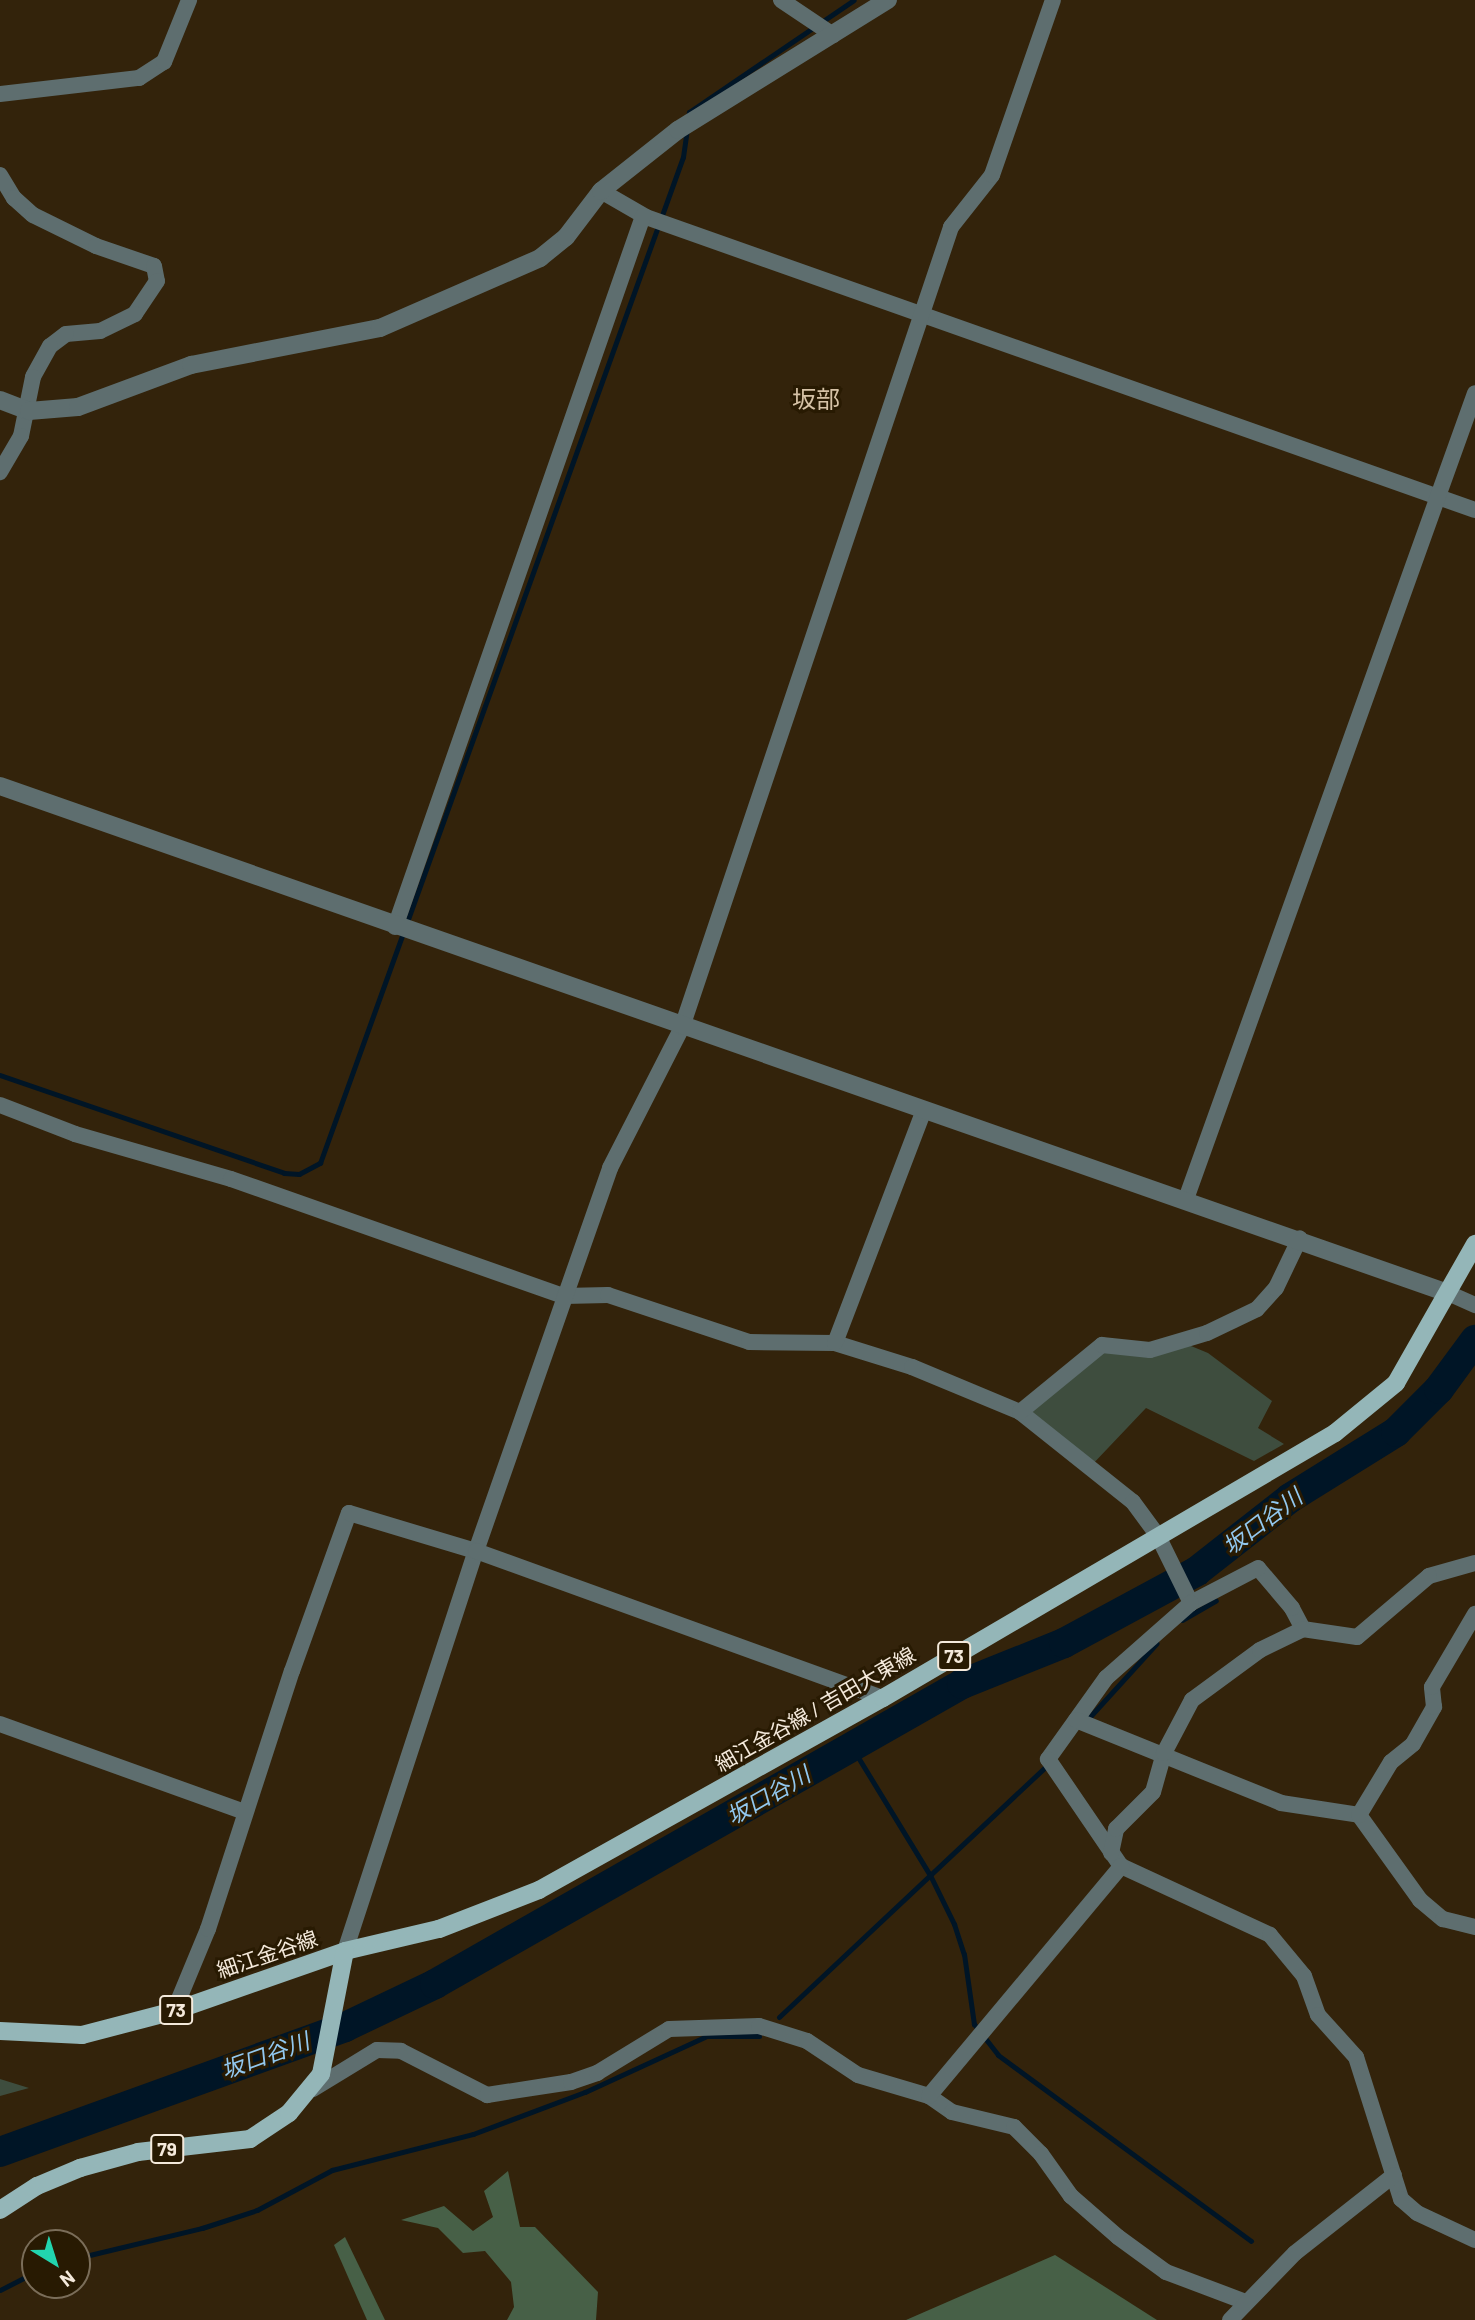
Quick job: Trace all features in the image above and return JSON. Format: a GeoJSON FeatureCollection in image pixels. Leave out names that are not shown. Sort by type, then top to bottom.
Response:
{"type":"FeatureCollection","features":[{"type":"Feature","properties":{"kind":"main road","name":"細江金谷線 / 吉田大東線"},"geometry":{"type":"LineString","coordinates":[[345,1951],[439,1929],[539,1890],[1160,1543],[1335,1433],[1396,1383],[1475,1244]]}},
{"type":"Feature","properties":{"kind":"main road"},"geometry":{"type":"LineString","coordinates":[[317,2081],[345,1951]]}},
{"type":"Feature","properties":{"kind":"main road","name":"細江金谷線"},"geometry":{"type":"LineString","coordinates":[[0,2031],[82,2035],[174,2011],[345,1951]]}},
{"type":"Feature","properties":{"kind":"main road","name":"79"},"geometry":{"type":"LineString","coordinates":[[0,2210],[37,2186],[80,2168],[138,2152],[250,2139],[289,2113],[317,2081]]}},
{"type":"Feature","properties":{"kind":"street"},"geometry":{"type":"LineString","coordinates":[[0,94],[139,78],[164,62],[190,0]]}},
{"type":"Feature","properties":{"kind":"street"},"geometry":{"type":"LineString","coordinates":[[781,0],[804,10],[830,33]]}},
{"type":"Feature","properties":{"kind":"street"},"geometry":{"type":"LineString","coordinates":[[0,400],[29,411],[78,407],[191,365],[380,328],[540,258],[566,237],[601,191],[678,130],[830,33],[888,0]]}},
{"type":"Feature","properties":{"kind":"street"},"geometry":{"type":"LineString","coordinates":[[345,1951],[476,1551],[610,1168],[682,1027],[950,228],[992,176],[1053,0]]}},
{"type":"Feature","properties":{"kind":"street"},"geometry":{"type":"LineString","coordinates":[[0,175],[14,198],[33,215],[96,246],[154,266],[157,282],[135,314],[100,331],[66,334],[50,346],[33,377],[29,411],[0,472]]}},
{"type":"Feature","properties":{"kind":"street"},"geometry":{"type":"LineString","coordinates":[[601,191],[645,216],[1475,510]]}},
{"type":"Feature","properties":{"kind":"street"},"geometry":{"type":"LineString","coordinates":[[396,927],[645,216]]}},
{"type":"Feature","properties":{"kind":"street"},"geometry":{"type":"LineString","coordinates":[[1186,1199],[1475,393]]}},
{"type":"Feature","properties":{"kind":"street"},"geometry":{"type":"LineString","coordinates":[[0,786],[682,1027],[1300,1238],[1475,1305]]}},
{"type":"Feature","properties":{"kind":"street"},"geometry":{"type":"LineString","coordinates":[[0,1105],[75,1134],[230,1179],[564,1296],[608,1296],[749,1342],[835,1343],[912,1367],[1020,1412],[1133,1502],[1160,1543],[1191,1603]]}},
{"type":"Feature","properties":{"kind":"street"},"geometry":{"type":"LineString","coordinates":[[835,1343],[925,1110]]}},
{"type":"Feature","properties":{"kind":"street"},"geometry":{"type":"LineString","coordinates":[[1020,1412],[1102,1345],[1150,1350],[1208,1333],[1257,1309],[1276,1288],[1300,1238]]}},
{"type":"Feature","properties":{"kind":"street"},"geometry":{"type":"LineString","coordinates":[[174,2011],[208,1929],[245,1812],[349,1513],[476,1551],[883,1698]]}},
{"type":"Feature","properties":{"kind":"street"},"geometry":{"type":"LineString","coordinates":[[929,2096],[989,2025],[1116,1860],[1116,1829],[1153,1792],[1164,1753],[1192,1700],[1259,1650],[1303,1629],[1357,1637],[1429,1576],[1475,1563]]}},
{"type":"Feature","properties":{"kind":"street"},"geometry":{"type":"LineString","coordinates":[[1303,1629],[1292,1608],[1258,1568],[1191,1603],[1106,1678],[1076,1721],[1052,1765],[1116,1860],[1270,1934],[1304,1976],[1318,2015],[1356,2057],[1401,2199],[1418,2213],[1475,2240]]}},
{"type":"Feature","properties":{"kind":"street"},"geometry":{"type":"LineString","coordinates":[[1359,1815],[1391,1762],[1413,1744],[1434,1707],[1432,1687],[1475,1614]]}},
{"type":"Feature","properties":{"kind":"street"},"geometry":{"type":"LineString","coordinates":[[1076,1721],[1164,1753],[1280,1803],[1359,1815],[1420,1900],[1443,1919],[1473,1931]]}},
{"type":"Feature","properties":{"kind":"street"},"geometry":{"type":"LineString","coordinates":[[0,1724],[245,1812]]}},
{"type":"Feature","properties":{"kind":"street"},"geometry":{"type":"LineString","coordinates":[[317,2081],[377,2050],[401,2051],[487,2095],[571,2082],[597,2073],[669,2029],[706,2025],[759,2026],[807,2041],[858,2075],[929,2096],[952,2112],[1014,2127],[1041,2154],[1071,2196],[1118,2237],[1166,2272],[1246,2302]]}},
{"type":"Feature","properties":{"kind":"street"},"geometry":{"type":"LineString","coordinates":[[1230,2320],[1295,2253],[1394,2175]]}},
{"type":"Feature","properties":{"kind":"green space"},"geometry":{"type":"Polygon","coordinates":[[[1179,1341],[1208,1353],[1272,1401],[1258,1428],[1284,1444],[1254,1461],[1146,1408],[1090,1467],[1026,1412],[1102,1345],[1179,1341]]]}},
{"type":"Feature","properties":{"kind":"green space"},"geometry":{"type":"Polygon","coordinates":[[[0,2079],[29,2088],[0,2096],[0,2079]]]}},
{"type":"Feature","properties":{"kind":"green space"},"geometry":{"type":"Polygon","coordinates":[[[508,2171],[520,2227],[535,2227],[598,2292],[596,2320],[507,2320],[514,2307],[511,2282],[485,2251],[463,2253],[438,2228],[401,2220],[444,2206],[473,2231],[493,2217],[484,2191],[508,2171]]]}},
{"type":"Feature","properties":{"kind":"green space"},"geometry":{"type":"Polygon","coordinates":[[[345,2237],[385,2320],[367,2320],[334,2245],[345,2237]]]}},
{"type":"Feature","properties":{"kind":"green space"},"geometry":{"type":"Polygon","coordinates":[[[1055,2255],[1157,2320],[906,2320],[1055,2255]]]}},
{"type":"Feature","properties":{"kind":"waterway"},"geometry":{"type":"LineString","coordinates":[[688,119],[689,112],[854,0]]}},
{"type":"Feature","properties":{"kind":"waterway"},"geometry":{"type":"LineString","coordinates":[[0,1075],[284,1173],[299,1174],[320,1163],[683,157],[687,128]]}},
{"type":"Feature","properties":{"kind":"waterway","name":"坂口谷川"},"geometry":{"type":"LineString","coordinates":[[0,2152],[345,2027],[435,1984],[962,1684],[1064,1643],[1197,1571],[1290,1498],[1396,1432],[1439,1389],[1475,1340]]}},
{"type":"Feature","properties":{"kind":"waterway"},"geometry":{"type":"LineString","coordinates":[[1197,1571],[1204,1581]]}},
{"type":"Feature","properties":{"kind":"waterway"},"geometry":{"type":"LineString","coordinates":[[1182,1620],[1216,1600]]}},
{"type":"Feature","properties":{"kind":"waterway"},"geometry":{"type":"LineString","coordinates":[[1086,1721],[1157,1643]]}},
{"type":"Feature","properties":{"kind":"waterway"},"geometry":{"type":"LineString","coordinates":[[853,1749],[930,1875],[954,1924],[964,1954],[974,2024],[998,2055],[1251,2241]]}},
{"type":"Feature","properties":{"kind":"waterway"},"geometry":{"type":"LineString","coordinates":[[779,2017],[1047,1765]]}},
{"type":"Feature","properties":{"kind":"waterway"},"geometry":{"type":"LineString","coordinates":[[91,2255],[202,2228],[257,2210],[332,2170],[473,2134],[585,2092],[707,2036],[759,2036]]}},
{"type":"Feature","properties":{"kind":"waterway"},"geometry":{"type":"LineString","coordinates":[[0,2290],[21,2279]]}},
{"type":"Feature","properties":{"kind":"district","name":"坂部"},"geometry":{"type":"Point","coordinates":[816,399]}}]}
